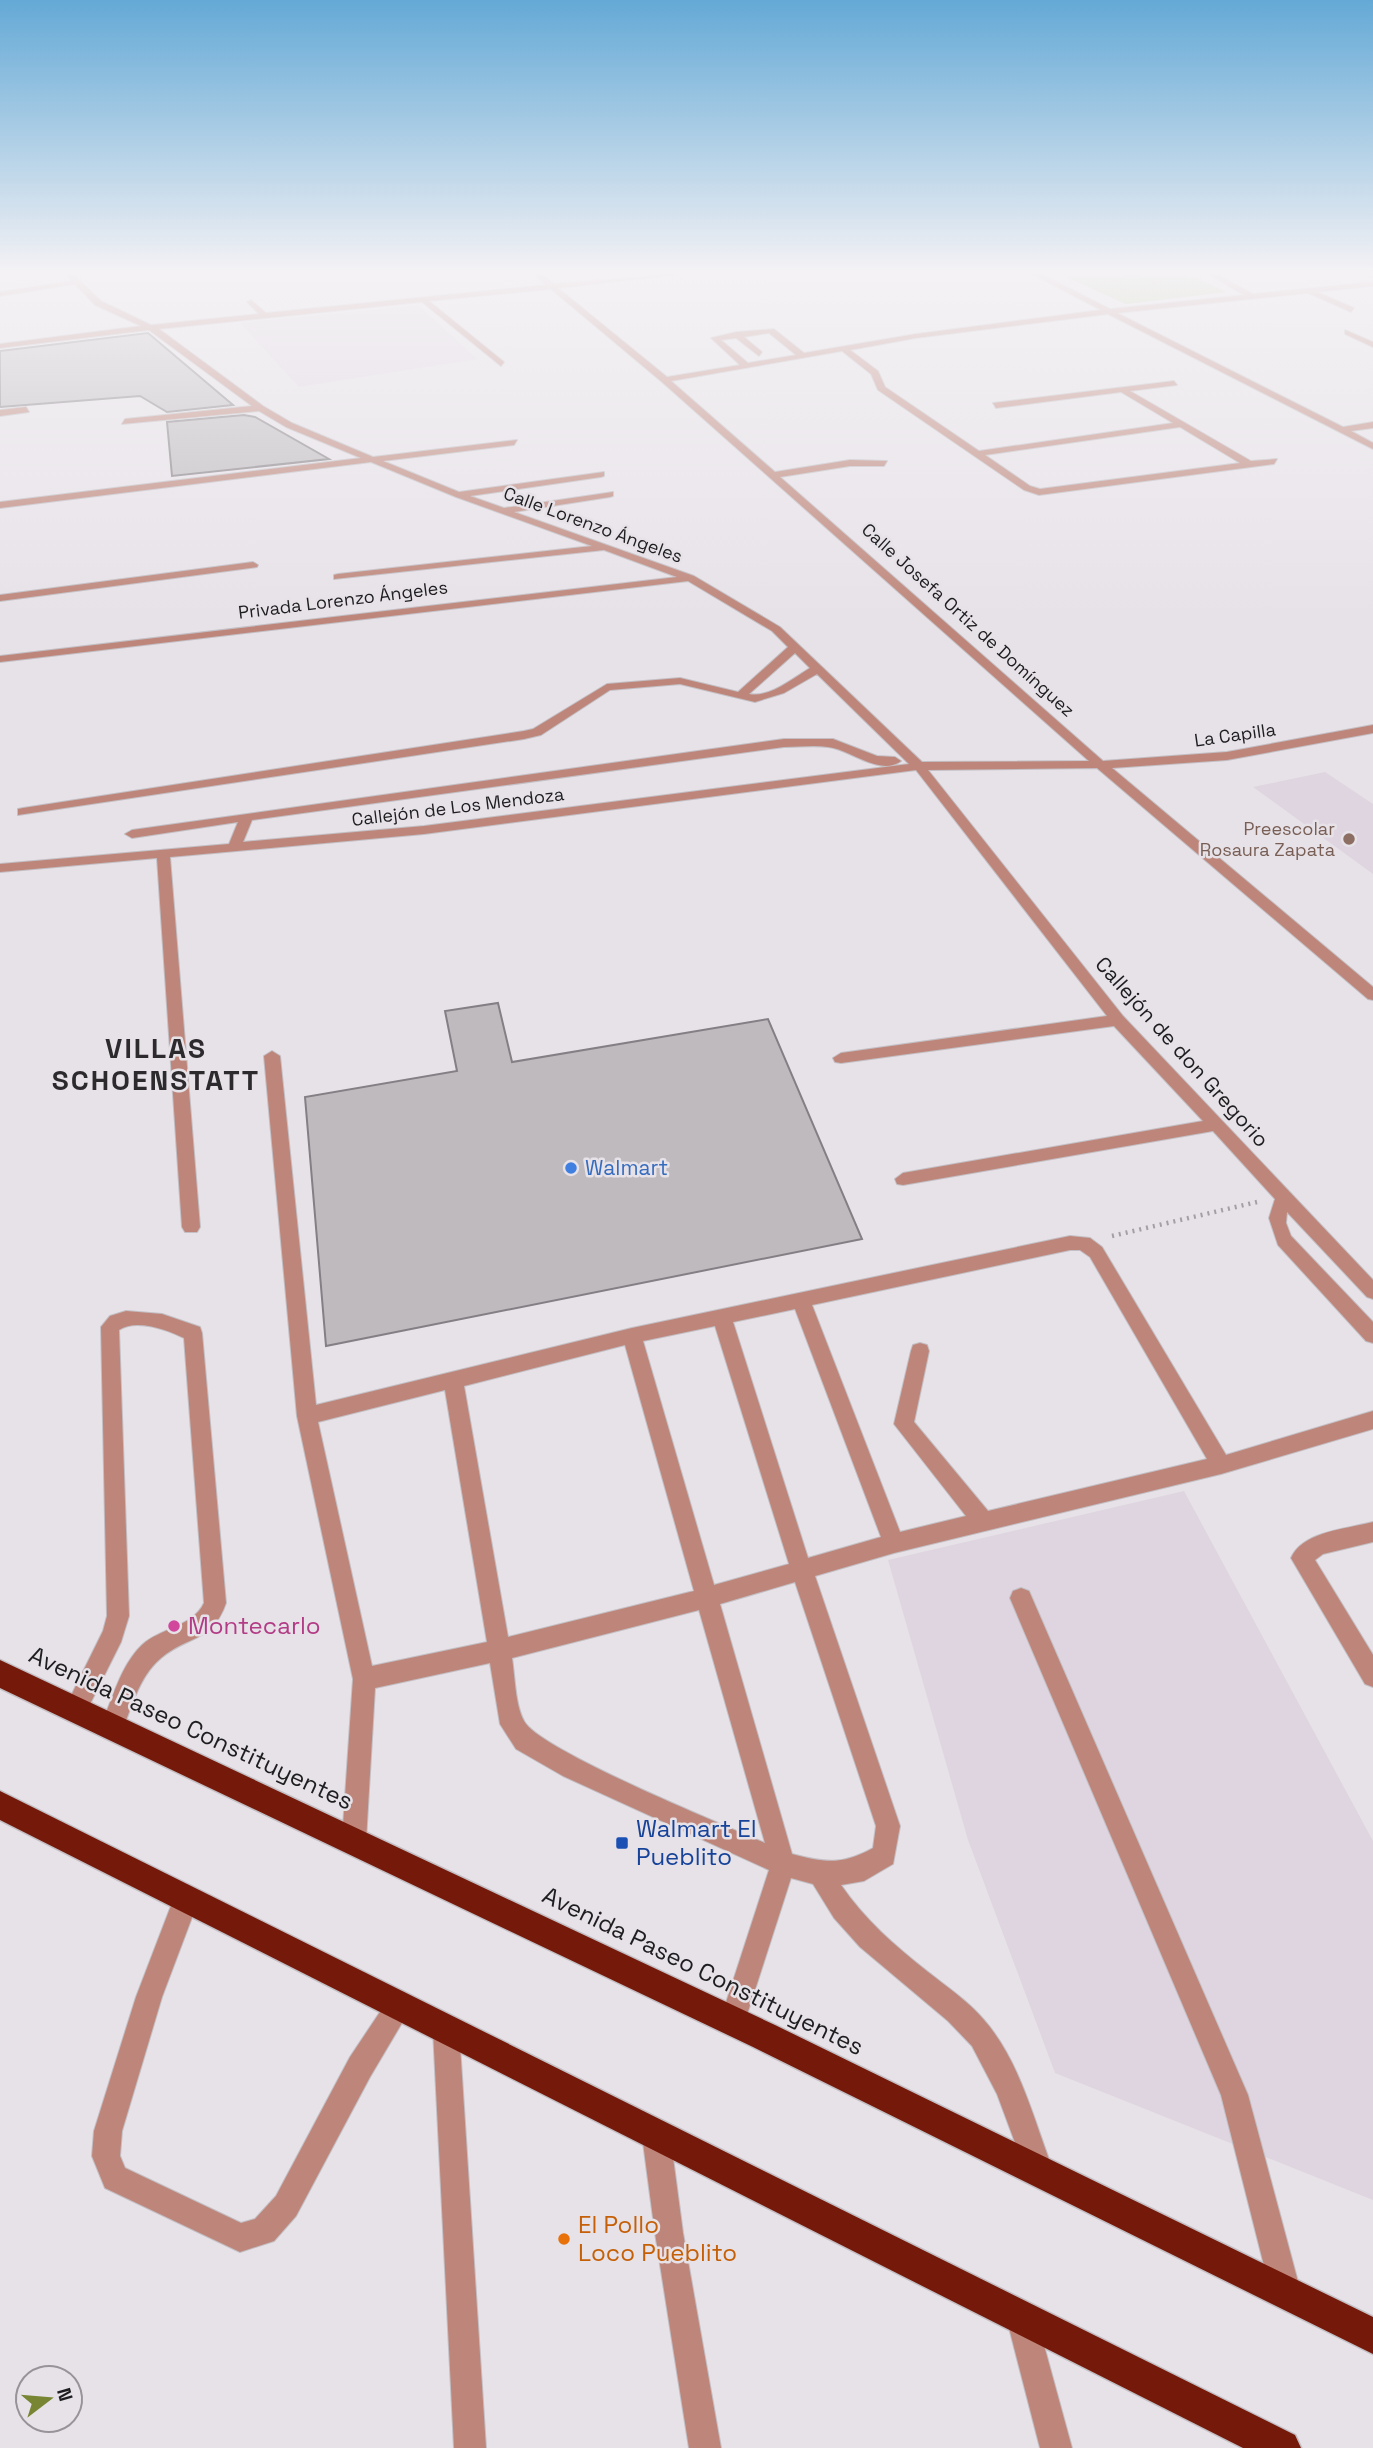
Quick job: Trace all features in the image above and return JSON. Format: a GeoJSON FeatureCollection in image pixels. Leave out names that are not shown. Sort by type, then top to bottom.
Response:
{"type":"FeatureCollection","features":[{"type":"Feature","properties":{"kind":"highway","name":"Avenida Paseo Constituyentes"},"geometry":{"type":"LineString","coordinates":[[0,1674],[733,2021],[1373,2336]]}},
{"type":"Feature","properties":{"kind":"highway"},"geometry":{"type":"LineString","coordinates":[[0,1805],[1022,2320],[1282,2448]]}},
{"type":"Feature","properties":{"kind":"street","name":"Calle Lorenzo Ángeles"},"geometry":{"type":"LineString","coordinates":[[234,388],[289,425],[370,461],[690,579],[776,629],[915,762]]}},
{"type":"Feature","properties":{"kind":"street","name":"Calle Josefa Ortiz de Domínguez"},"geometry":{"type":"LineString","coordinates":[[674,388],[1100,764],[1373,995]]}},
{"type":"Feature","properties":{"kind":"street"},"geometry":{"type":"LineString","coordinates":[[881,388],[1027,488],[1039,492],[1274,461]]}},
{"type":"Feature","properties":{"kind":"street"},"geometry":{"type":"LineString","coordinates":[[996,405],[1136,388]]}},
{"type":"Feature","properties":{"kind":"street"},"geometry":{"type":"LineString","coordinates":[[1262,388],[1373,446]]}},
{"type":"Feature","properties":{"kind":"street"},"geometry":{"type":"LineString","coordinates":[[1123,390],[1250,464]]}},
{"type":"Feature","properties":{"kind":"street"},"geometry":{"type":"LineString","coordinates":[[125,422],[260,408]]}},
{"type":"Feature","properties":{"kind":"street"},"geometry":{"type":"LineString","coordinates":[[0,413],[26,410]]}},
{"type":"Feature","properties":{"kind":"street"},"geometry":{"type":"LineString","coordinates":[[978,454],[1182,424]]}},
{"type":"Feature","properties":{"kind":"street"},"geometry":{"type":"LineString","coordinates":[[1342,430],[1373,425]]}},
{"type":"Feature","properties":{"kind":"street"},"geometry":{"type":"LineString","coordinates":[[0,505],[514,442]]}},
{"type":"Feature","properties":{"kind":"street"},"geometry":{"type":"LineString","coordinates":[[774,475],[850,463],[884,463]]}},
{"type":"Feature","properties":{"kind":"street"},"geometry":{"type":"LineString","coordinates":[[459,495],[601,474]]}},
{"type":"Feature","properties":{"kind":"street"},"geometry":{"type":"LineString","coordinates":[[503,511],[611,494]]}},
{"type":"Feature","properties":{"kind":"street"},"geometry":{"type":"LineString","coordinates":[[338,577],[606,548]]}},
{"type":"Feature","properties":{"kind":"street"},"geometry":{"type":"LineString","coordinates":[[0,598],[253,565]]}},
{"type":"Feature","properties":{"kind":"street","name":"Privada Lorenzo Ángeles"},"geometry":{"type":"LineString","coordinates":[[0,659],[690,579]]}},
{"type":"Feature","properties":{"kind":"street"},"geometry":{"type":"LineString","coordinates":[[739,697],[795,647]]}},
{"type":"Feature","properties":{"kind":"street"},"geometry":{"type":"LineString","coordinates":[[23,812],[524,735],[537,732],[607,687],[680,681],[739,697],[765,697],[817,669]]}},
{"type":"Feature","properties":{"kind":"street","name":"La Capilla"},"geometry":{"type":"LineString","coordinates":[[1100,764],[1227,756],[1373,729]]}},
{"type":"Feature","properties":{"kind":"street"},"geometry":{"type":"LineString","coordinates":[[132,834],[784,743],[833,743],[884,762],[1100,764]]}},
{"type":"Feature","properties":{"kind":"street","name":"Callejón de Los Mendoza"},"geometry":{"type":"LineString","coordinates":[[0,868],[437,829],[915,762]]}},
{"type":"Feature","properties":{"kind":"street","name":"Callejón de don Gregorio"},"geometry":{"type":"LineString","coordinates":[[915,762],[1118,1020],[1373,1292]]}},
{"type":"Feature","properties":{"kind":"street"},"geometry":{"type":"LineString","coordinates":[[233,849],[247,817]]}},
{"type":"Feature","properties":{"kind":"street"},"geometry":{"type":"LineString","coordinates":[[163,855],[191,1227]]}},
{"type":"Feature","properties":{"kind":"street"},"geometry":{"type":"LineString","coordinates":[[841,1058],[1118,1020]]}},
{"type":"Feature","properties":{"kind":"street"},"geometry":{"type":"LineString","coordinates":[[272,1056],[307,1416],[364,1679],[354,1842]]}},
{"type":"Feature","properties":{"kind":"street"},"geometry":{"type":"LineString","coordinates":[[903,1179],[1215,1125]]}},
{"type":"Feature","properties":{"kind":"street"},"geometry":{"type":"LineString","coordinates":[[1285,1196],[1276,1213],[1276,1225],[1284,1240],[1373,1335]]}},
{"type":"Feature","properties":{"kind":"street"},"geometry":{"type":"LineString","coordinates":[[307,1416],[632,1336],[1084,1242],[1096,1252],[1221,1465]]}},
{"type":"Feature","properties":{"kind":"street"},"geometry":{"type":"LineString","coordinates":[[801,1301],[894,1543]]}},
{"type":"Feature","properties":{"kind":"street"},"geometry":{"type":"LineString","coordinates":[[75,1710],[113,1634],[118,1616],[110,1327],[114,1320],[122,1317],[174,1324],[193,1333],[215,1603],[213,1616],[202,1625],[161,1644],[142,1662],[112,1728]]}},
{"type":"Feature","properties":{"kind":"street"},"geometry":{"type":"LineString","coordinates":[[453,1380],[512,1724],[524,1741],[571,1768],[783,1864],[821,1874],[855,1872],[884,1855],[888,1826],[802,1571],[722,1317]]}},
{"type":"Feature","properties":{"kind":"street"},"geometry":{"type":"LineString","coordinates":[[632,1336],[783,1864],[733,2021]]}},
{"type":"Feature","properties":{"kind":"street"},"geometry":{"type":"LineString","coordinates":[[920,1351],[904,1424],[985,1523]]}},
{"type":"Feature","properties":{"kind":"street"},"geometry":{"type":"LineString","coordinates":[[364,1679],[501,1650],[706,1598],[894,1543],[1221,1465],[1373,1420]]}},
{"type":"Feature","properties":{"kind":"street"},"geometry":{"type":"LineString","coordinates":[[1373,1532],[1317,1546],[1301,1558],[1373,1676]]}},
{"type":"Feature","properties":{"kind":"street"},"geometry":{"type":"LineString","coordinates":[[1021,1598],[1234,2095],[1286,2293]]}},
{"type":"Feature","properties":{"kind":"street"},"geometry":{"type":"LineString","coordinates":[[821,1874],[836,1903],[856,1928],[943,2000],[981,2036],[1008,2090],[1040,2174]]}},
{"type":"Feature","properties":{"kind":"street"},"geometry":{"type":"LineString","coordinates":[[187,1899],[149,1997],[108,2131],[107,2156],[115,2178],[240,2238],[264,2231],[286,2206],[360,2067],[399,2006]]}},
{"type":"Feature","properties":{"kind":"street"},"geometry":{"type":"LineString","coordinates":[[446,2030],[470,2448]]}},
{"type":"Feature","properties":{"kind":"street"},"geometry":{"type":"LineString","coordinates":[[656,2135],[669,2233],[705,2448]]}},
{"type":"Feature","properties":{"kind":"street"},"geometry":{"type":"LineString","coordinates":[[1022,2320],[1055,2448]]}},
{"type":"Feature","properties":{"kind":"path"},"geometry":{"type":"LineString","coordinates":[[1084,1242],[1285,1196]]}},
{"type":"Feature","properties":{"kind":"shaded area","name":"Preescolar Rosaura Zapata"},"geometry":{"type":"Polygon","coordinates":[[[1325,772],[1373,804],[1373,874],[1253,787],[1325,772]]]}},
{"type":"Feature","properties":{"kind":"shaded area"},"geometry":{"type":"Polygon","coordinates":[[[1184,1491],[1373,1841],[1373,2200],[1055,2073],[968,1840],[888,1560],[1184,1491]]]}},
{"type":"Feature","properties":{"kind":"building"},"geometry":{"type":"Polygon","coordinates":[[[0,388],[213,388],[233,405],[167,412],[140,396],[0,407],[0,388]]]}},
{"type":"Feature","properties":{"kind":"building"},"geometry":{"type":"Polygon","coordinates":[[[244,415],[255,417],[329,459],[172,476],[167,422],[244,415]]]}},
{"type":"Feature","properties":{"kind":"building","name":"Walmart"},"geometry":{"type":"Polygon","coordinates":[[[498,1003],[512,1062],[768,1019],[862,1239],[326,1346],[305,1097],[457,1071],[445,1011],[498,1003]]]}},
{"type":"Feature","properties":{"kind":"place","name":"Preescolar Rosaura Zapata"},"geometry":{"type":"Point","coordinates":[1349,839]}},
{"type":"Feature","properties":{"kind":"place","name":"Walmart"},"geometry":{"type":"Point","coordinates":[571,1168]}},
{"type":"Feature","properties":{"kind":"place","name":"Montecarlo"},"geometry":{"type":"Point","coordinates":[174,1626]}},
{"type":"Feature","properties":{"kind":"place","name":"Walmart El Pueblito"},"geometry":{"type":"Point","coordinates":[622,1843]}},
{"type":"Feature","properties":{"kind":"place","name":"El Pollo Loco Pueblito"},"geometry":{"type":"Point","coordinates":[564,2239]}},
{"type":"Feature","properties":{"kind":"district","name":"VILLAS SCHOENSTATT"},"geometry":{"type":"Point","coordinates":[156,1064]}}]}
